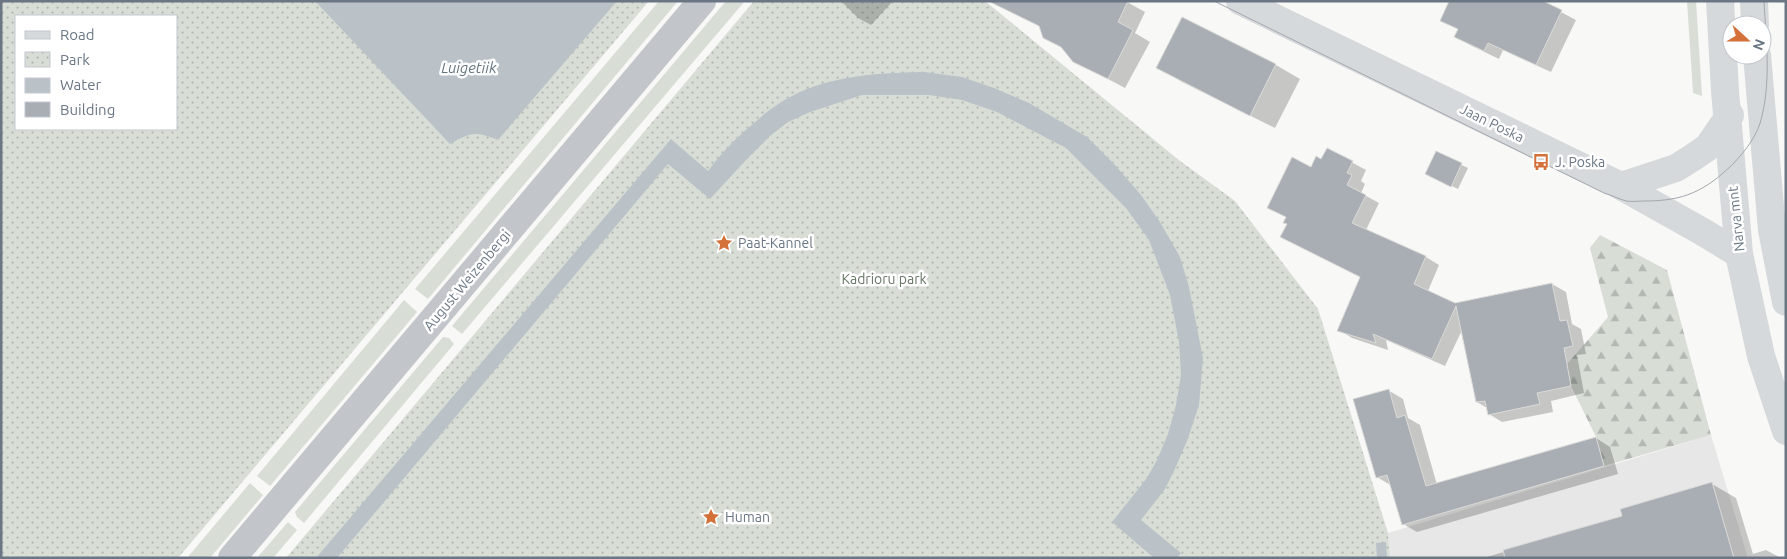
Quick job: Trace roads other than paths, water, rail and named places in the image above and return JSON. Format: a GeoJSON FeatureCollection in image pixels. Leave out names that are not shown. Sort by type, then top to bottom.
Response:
{"type":"FeatureCollection","features":[{"type":"Feature","properties":{"kind":"street","name":"August Weizenbergi"},"geometry":{"type":"LineString","coordinates":[[232,558],[702,1]]}},
{"type":"Feature","properties":{"kind":"street","name":"Jaan Poska"},"geometry":{"type":"LineString","coordinates":[[1240,1],[1620,186],[1704,232],[1739,254]]}},
{"type":"Feature","properties":{"kind":"street","name":"Narva mnt"},"geometry":{"type":"LineString","coordinates":[[1720,1],[1727,120],[1739,254],[1762,356],[1786,431]]}},
{"type":"Feature","properties":{"kind":"street"},"geometry":{"type":"LineString","coordinates":[[1754,1],[1755,15]]}},
{"type":"Feature","properties":{"kind":"street"},"geometry":{"type":"LineString","coordinates":[[1620,186],[1676,168],[1708,147],[1727,120],[1754,65]]}},
{"type":"Feature","properties":{"kind":"street"},"geometry":{"type":"LineString","coordinates":[[1758,65],[1772,230],[1786,302]]}},
{"type":"Feature","properties":{"kind":"water","name":"Luigetiik"},"geometry":{"type":"Polygon","coordinates":[[[315,1],[617,1],[498,140],[484,135],[473,134],[450,144],[315,1]]]}},
{"type":"Feature","properties":{"kind":"water"},"geometry":{"type":"Polygon","coordinates":[[[924,72],[962,77],[994,88],[1029,103],[1087,137],[1141,195],[1160,222],[1180,257],[1189,287],[1203,358],[1199,405],[1187,441],[1165,489],[1141,520],[1181,553],[1177,558],[1154,558],[1112,522],[1147,478],[1157,460],[1168,434],[1176,405],[1181,375],[1179,342],[1170,295],[1149,240],[1126,208],[1066,148],[997,112],[962,100],[929,95],[862,95],[810,112],[788,122],[770,136],[710,199],[668,164],[337,558],[316,558],[671,139],[708,171],[723,152],[768,111],[808,89],[846,78],[865,75],[924,72]]]}},
{"type":"Feature","properties":{"kind":"water"},"geometry":{"type":"Polygon","coordinates":[[[1386,542],[1387,558],[1377,558],[1376,543],[1386,542]]]}},
{"type":"Feature","properties":{"kind":"tram line"},"geometry":{"type":"LineString","coordinates":[[1214,1],[1604,193],[1626,201],[1659,201],[1693,193],[1723,173],[1751,142],[1758,130],[1765,102],[1767,59],[1764,1]]}},
{"type":"Feature","properties":{"kind":"place","name":"J. Poska"},"geometry":{"type":"Point","coordinates":[1541,162]}},
{"type":"Feature","properties":{"kind":"place","name":"Paat-Kannel"},"geometry":{"type":"Point","coordinates":[724,243]}},
{"type":"Feature","properties":{"kind":"place","name":"Human"},"geometry":{"type":"Point","coordinates":[711,517]}},
{"type":"Feature","properties":{"kind":"park label","name":"Kadrioru park"},"geometry":{"type":"Point","coordinates":[884,279]}}]}
